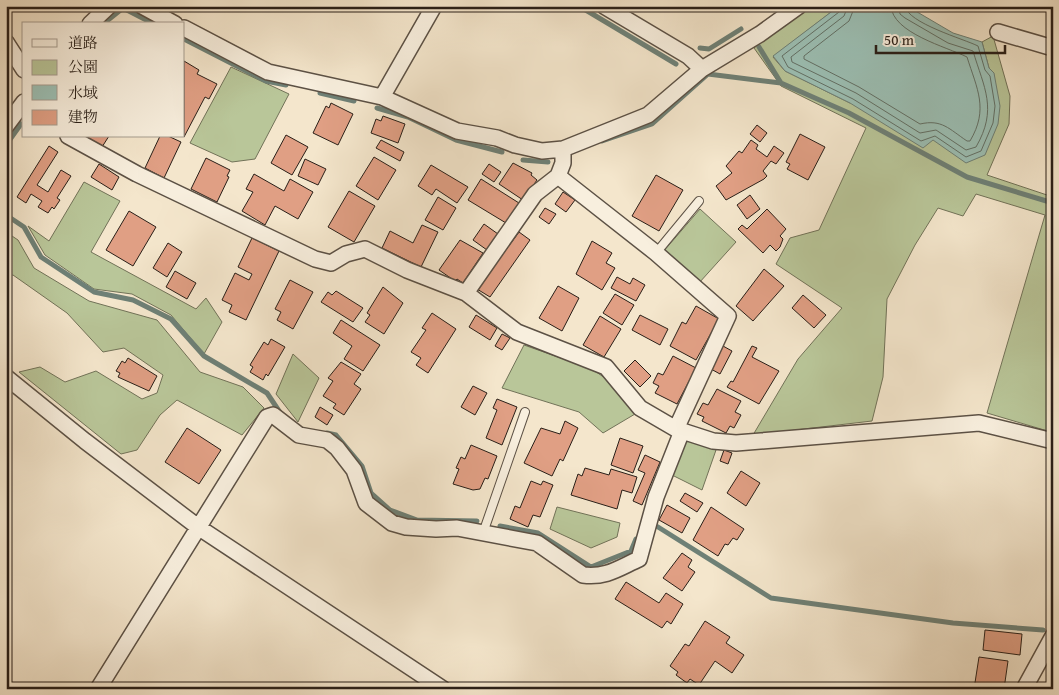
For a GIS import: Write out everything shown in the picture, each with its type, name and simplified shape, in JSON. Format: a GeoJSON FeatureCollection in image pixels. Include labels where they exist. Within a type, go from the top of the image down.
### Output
{"type":"FeatureCollection","features":[{"type":"Feature","properties":{"kind":"street"},"geometry":{"type":"LineString","coordinates":[[92,22],[108,6]]}},
{"type":"Feature","properties":{"kind":"street"},"geometry":{"type":"LineString","coordinates":[[142,6],[171,22]]}},
{"type":"Feature","properties":{"kind":"street"},"geometry":{"type":"LineString","coordinates":[[382,97],[434,6]]}},
{"type":"Feature","properties":{"kind":"street"},"geometry":{"type":"LineString","coordinates":[[604,6],[688,56],[702,69]]}},
{"type":"Feature","properties":{"kind":"street"},"geometry":{"type":"LineString","coordinates":[[185,29],[268,72],[382,97],[456,132],[497,138],[515,145],[542,151],[563,149],[648,116],[702,69],[760,34],[799,6]]}},
{"type":"Feature","properties":{"kind":"street"},"geometry":{"type":"LineString","coordinates":[[998,32],[1053,48]]}},
{"type":"Feature","properties":{"kind":"street"},"geometry":{"type":"LineString","coordinates":[[6,42],[22,67]]}},
{"type":"Feature","properties":{"kind":"street"},"geometry":{"type":"LineString","coordinates":[[6,126],[22,106]]}},
{"type":"Feature","properties":{"kind":"street"},"geometry":{"type":"LineString","coordinates":[[72,138],[137,174],[314,259],[331,263],[346,254],[365,249],[407,270],[466,293],[517,332],[606,367],[640,408],[679,430],[714,441],[736,442],[979,423],[1053,441]]}},
{"type":"Feature","properties":{"kind":"street"},"geometry":{"type":"LineString","coordinates":[[466,293],[535,194],[558,176],[563,164],[563,149]]}},
{"type":"Feature","properties":{"kind":"street"},"geometry":{"type":"LineString","coordinates":[[98,689],[267,417],[273,415],[299,435],[327,440],[337,448],[354,470],[366,503],[392,522],[406,527],[436,530],[457,528],[537,543],[583,575],[602,576],[639,559],[656,497],[679,430],[728,316],[656,253],[558,176]]}},
{"type":"Feature","properties":{"kind":"street"},"geometry":{"type":"LineString","coordinates":[[6,377],[85,441],[198,527],[443,689]]}},
{"type":"Feature","properties":{"kind":"street"},"geometry":{"type":"LineString","coordinates":[[1024,689],[1053,636]]}},
{"type":"Feature","properties":{"kind":"lane"},"geometry":{"type":"LineString","coordinates":[[656,253],[699,202]]}},
{"type":"Feature","properties":{"kind":"lane"},"geometry":{"type":"LineString","coordinates":[[483,533],[525,412]]}},
{"type":"Feature","properties":{"kind":"green space"},"geometry":{"type":"Polygon","coordinates":[[[807,6],[839,6],[773,57],[785,71],[850,103],[989,68],[982,42],[993,36],[1010,96],[1009,124],[987,175],[1053,197],[1051,432],[987,413],[1045,215],[976,194],[963,216],[938,208],[915,245],[887,299],[883,377],[872,421],[753,435],[798,359],[842,308],[776,264],[790,238],[819,230],[866,128],[781,86],[754,48],[807,6]]]}},
{"type":"Feature","properties":{"kind":"green space"},"geometry":{"type":"Polygon","coordinates":[[[231,67],[289,94],[255,159],[232,162],[190,143],[231,67]]]}},
{"type":"Feature","properties":{"kind":"green space"},"geometry":{"type":"Polygon","coordinates":[[[84,182],[120,201],[91,252],[196,309],[206,298],[222,322],[204,354],[171,315],[132,294],[94,289],[45,255],[28,226],[49,241],[84,182]]]}},
{"type":"Feature","properties":{"kind":"green space"},"geometry":{"type":"Polygon","coordinates":[[[700,209],[736,242],[699,283],[663,252],[700,209]]]}},
{"type":"Feature","properties":{"kind":"green space"},"geometry":{"type":"Polygon","coordinates":[[[6,232],[18,240],[34,268],[89,301],[157,320],[200,372],[243,387],[264,408],[242,435],[177,400],[160,415],[137,450],[121,454],[19,372],[40,367],[65,382],[96,371],[142,399],[157,393],[163,375],[124,348],[103,352],[67,313],[13,275],[6,276],[6,232]]]}},
{"type":"Feature","properties":{"kind":"green space"},"geometry":{"type":"Polygon","coordinates":[[[524,345],[592,369],[615,385],[635,414],[603,433],[579,412],[502,388],[524,345]]]}},
{"type":"Feature","properties":{"kind":"green space"},"geometry":{"type":"Polygon","coordinates":[[[293,354],[319,378],[298,422],[276,394],[293,354]]]}},
{"type":"Feature","properties":{"kind":"green space"},"geometry":{"type":"Polygon","coordinates":[[[684,438],[716,450],[702,490],[672,475],[684,438]]]}},
{"type":"Feature","properties":{"kind":"green space"},"geometry":{"type":"Polygon","coordinates":[[[557,507],[620,523],[617,537],[591,548],[550,529],[557,507]]]}},
{"type":"Feature","properties":{"kind":"water"},"geometry":{"type":"Polygon","coordinates":[[[839,6],[907,6],[953,33],[982,42],[989,68],[994,73],[1000,106],[998,124],[985,155],[966,163],[933,140],[923,148],[850,103],[785,71],[773,56],[839,6]]]}},
{"type":"Feature","properties":{"kind":"building"},"geometry":{"type":"Polygon","coordinates":[[[185,62],[199,70],[197,74],[217,84],[209,99],[205,97],[185,135],[185,62]]]}},
{"type":"Feature","properties":{"kind":"building"},"geometry":{"type":"Polygon","coordinates":[[[331,103],[353,114],[338,145],[313,133],[326,106],[329,108],[331,103]]]}},
{"type":"Feature","properties":{"kind":"building"},"geometry":{"type":"Polygon","coordinates":[[[383,116],[405,124],[398,143],[371,133],[376,119],[381,121],[383,116]]]}},
{"type":"Feature","properties":{"kind":"building"},"geometry":{"type":"Polygon","coordinates":[[[757,125],[767,133],[760,142],[750,134],[757,125]]]}},
{"type":"Feature","properties":{"kind":"building"},"geometry":{"type":"Polygon","coordinates":[[[800,134],[825,147],[808,180],[787,169],[790,164],[786,162],[800,134]]]}},
{"type":"Feature","properties":{"kind":"building"},"geometry":{"type":"Polygon","coordinates":[[[286,135],[308,147],[292,175],[271,163],[286,135]]]}},
{"type":"Feature","properties":{"kind":"building"},"geometry":{"type":"Polygon","coordinates":[[[88,138],[108,138],[102,147],[88,138]]]}},
{"type":"Feature","properties":{"kind":"building"},"geometry":{"type":"Polygon","coordinates":[[[159,138],[172,138],[181,142],[164,178],[145,168],[159,138]]]}},
{"type":"Feature","properties":{"kind":"building"},"geometry":{"type":"Polygon","coordinates":[[[381,140],[404,152],[400,161],[376,148],[381,140]]]}},
{"type":"Feature","properties":{"kind":"building"},"geometry":{"type":"Polygon","coordinates":[[[751,140],[758,145],[756,149],[767,157],[774,146],[784,153],[776,164],[771,161],[763,171],[767,176],[764,179],[726,200],[716,186],[732,173],[726,166],[739,151],[742,153],[751,140]]]}},
{"type":"Feature","properties":{"kind":"building"},"geometry":{"type":"Polygon","coordinates":[[[49,146],[58,152],[37,185],[48,192],[61,170],[71,176],[57,198],[60,200],[54,209],[52,207],[48,213],[38,207],[42,201],[31,194],[26,203],[17,197],[49,146]]]}},
{"type":"Feature","properties":{"kind":"building"},"geometry":{"type":"Polygon","coordinates":[[[374,157],[396,170],[378,200],[356,186],[374,157]]]}},
{"type":"Feature","properties":{"kind":"building"},"geometry":{"type":"Polygon","coordinates":[[[206,158],[230,170],[227,176],[229,177],[217,202],[191,189],[206,158]]]}},
{"type":"Feature","properties":{"kind":"building"},"geometry":{"type":"Polygon","coordinates":[[[305,159],[326,169],[318,185],[298,176],[305,159]]]}},
{"type":"Feature","properties":{"kind":"building"},"geometry":{"type":"Polygon","coordinates":[[[513,163],[532,173],[531,175],[537,180],[523,200],[499,184],[513,163]]]}},
{"type":"Feature","properties":{"kind":"building"},"geometry":{"type":"Polygon","coordinates":[[[99,164],[119,177],[112,190],[91,177],[99,164]]]}},
{"type":"Feature","properties":{"kind":"building"},"geometry":{"type":"Polygon","coordinates":[[[489,164],[501,172],[494,182],[482,174],[489,164]]]}},
{"type":"Feature","properties":{"kind":"building"},"geometry":{"type":"Polygon","coordinates":[[[431,165],[468,187],[457,203],[436,189],[432,195],[418,186],[431,165]]]}},
{"type":"Feature","properties":{"kind":"building"},"geometry":{"type":"Polygon","coordinates":[[[254,174],[284,191],[290,179],[313,192],[298,219],[275,206],[265,225],[242,211],[253,192],[246,189],[254,174]]]}},
{"type":"Feature","properties":{"kind":"building"},"geometry":{"type":"Polygon","coordinates":[[[656,175],[683,190],[659,231],[632,216],[656,175]]]}},
{"type":"Feature","properties":{"kind":"building"},"geometry":{"type":"Polygon","coordinates":[[[481,179],[519,203],[506,223],[468,200],[481,179]]]}},
{"type":"Feature","properties":{"kind":"building"},"geometry":{"type":"Polygon","coordinates":[[[349,191],[375,206],[354,242],[328,227],[349,191]]]}},
{"type":"Feature","properties":{"kind":"building"},"geometry":{"type":"Polygon","coordinates":[[[563,192],[575,200],[566,212],[555,204],[563,192]]]}},
{"type":"Feature","properties":{"kind":"building"},"geometry":{"type":"Polygon","coordinates":[[[750,195],[760,209],[747,219],[737,205],[750,195]]]}},
{"type":"Feature","properties":{"kind":"building"},"geometry":{"type":"Polygon","coordinates":[[[438,197],[456,208],[443,230],[425,220],[438,197]]]}},
{"type":"Feature","properties":{"kind":"building"},"geometry":{"type":"Polygon","coordinates":[[[545,208],[556,214],[549,224],[539,217],[545,208]]]}},
{"type":"Feature","properties":{"kind":"building"},"geometry":{"type":"Polygon","coordinates":[[[767,209],[786,229],[780,236],[783,239],[780,247],[776,251],[770,245],[763,253],[738,229],[742,225],[747,229],[767,209]]]}},
{"type":"Feature","properties":{"kind":"building"},"geometry":{"type":"Polygon","coordinates":[[[129,211],[156,227],[133,266],[106,250],[129,211]]]}},
{"type":"Feature","properties":{"kind":"building"},"geometry":{"type":"Polygon","coordinates":[[[484,224],[498,234],[487,250],[473,240],[484,224]]]}},
{"type":"Feature","properties":{"kind":"building"},"geometry":{"type":"Polygon","coordinates":[[[422,225],[438,232],[421,267],[382,248],[390,231],[413,243],[422,225]]]}},
{"type":"Feature","properties":{"kind":"building"},"geometry":{"type":"Polygon","coordinates":[[[519,232],[530,240],[490,297],[477,289],[519,232]]]}},
{"type":"Feature","properties":{"kind":"building"},"geometry":{"type":"Polygon","coordinates":[[[252,238],[279,251],[246,320],[229,312],[232,305],[222,300],[235,273],[249,280],[252,274],[238,267],[252,238]]]}},
{"type":"Feature","properties":{"kind":"building"},"geometry":{"type":"Polygon","coordinates":[[[460,240],[483,253],[463,283],[457,279],[455,281],[439,270],[460,240]]]}},
{"type":"Feature","properties":{"kind":"building"},"geometry":{"type":"Polygon","coordinates":[[[592,241],[612,253],[606,263],[615,268],[602,290],[576,274],[592,241]]]}},
{"type":"Feature","properties":{"kind":"building"},"geometry":{"type":"Polygon","coordinates":[[[168,243],[182,252],[167,277],[153,268],[168,243]]]}},
{"type":"Feature","properties":{"kind":"building"},"geometry":{"type":"Polygon","coordinates":[[[764,269],[784,286],[753,321],[736,306],[764,269]]]}},
{"type":"Feature","properties":{"kind":"building"},"geometry":{"type":"Polygon","coordinates":[[[175,271],[196,283],[187,299],[166,287],[175,271]]]}},
{"type":"Feature","properties":{"kind":"building"},"geometry":{"type":"Polygon","coordinates":[[[617,277],[630,284],[633,278],[645,285],[636,301],[611,288],[617,277]]]}},
{"type":"Feature","properties":{"kind":"building"},"geometry":{"type":"Polygon","coordinates":[[[290,280],[313,292],[293,329],[277,320],[281,312],[275,309],[290,280]]]}},
{"type":"Feature","properties":{"kind":"building"},"geometry":{"type":"Polygon","coordinates":[[[558,286],[579,298],[562,331],[539,318],[558,286]]]}},
{"type":"Feature","properties":{"kind":"building"},"geometry":{"type":"Polygon","coordinates":[[[383,287],[403,303],[384,334],[365,322],[370,315],[367,313],[383,287]]]}},
{"type":"Feature","properties":{"kind":"building"},"geometry":{"type":"Polygon","coordinates":[[[336,291],[363,308],[353,322],[321,302],[328,292],[332,295],[336,291]]]}},
{"type":"Feature","properties":{"kind":"building"},"geometry":{"type":"Polygon","coordinates":[[[615,294],[634,305],[622,325],[603,313],[615,294]]]}},
{"type":"Feature","properties":{"kind":"building"},"geometry":{"type":"Polygon","coordinates":[[[803,295],[826,315],[814,328],[792,308],[803,295]]]}},
{"type":"Feature","properties":{"kind":"building"},"geometry":{"type":"Polygon","coordinates":[[[696,306],[719,319],[696,360],[670,346],[682,322],[686,324],[696,306]]]}},
{"type":"Feature","properties":{"kind":"building"},"geometry":{"type":"Polygon","coordinates":[[[432,313],[456,329],[428,373],[416,365],[421,358],[411,352],[426,330],[422,328],[432,313]]]}},
{"type":"Feature","properties":{"kind":"building"},"geometry":{"type":"Polygon","coordinates":[[[476,315],[497,328],[490,340],[469,327],[476,315]]]}},
{"type":"Feature","properties":{"kind":"building"},"geometry":{"type":"Polygon","coordinates":[[[640,315],[668,329],[660,345],[632,330],[640,315]]]}},
{"type":"Feature","properties":{"kind":"building"},"geometry":{"type":"Polygon","coordinates":[[[600,316],[621,329],[604,357],[583,345],[600,316]]]}},
{"type":"Feature","properties":{"kind":"building"},"geometry":{"type":"Polygon","coordinates":[[[341,320],[380,345],[363,371],[344,359],[352,346],[333,333],[341,320]]]}},
{"type":"Feature","properties":{"kind":"building"},"geometry":{"type":"Polygon","coordinates":[[[502,334],[510,338],[502,350],[495,346],[502,334]]]}},
{"type":"Feature","properties":{"kind":"building"},"geometry":{"type":"Polygon","coordinates":[[[271,339],[285,347],[268,376],[266,374],[263,380],[250,372],[253,367],[250,365],[264,342],[268,345],[271,339]]]}},
{"type":"Feature","properties":{"kind":"building"},"geometry":{"type":"Polygon","coordinates":[[[723,346],[732,351],[720,374],[711,369],[723,346]]]}},
{"type":"Feature","properties":{"kind":"building"},"geometry":{"type":"Polygon","coordinates":[[[752,346],[757,348],[752,357],[779,371],[759,404],[727,387],[731,381],[733,382],[752,346]]]}},
{"type":"Feature","properties":{"kind":"building"},"geometry":{"type":"Polygon","coordinates":[[[673,356],[696,368],[677,404],[655,393],[659,386],[653,383],[658,373],[663,375],[673,356]]]}},
{"type":"Feature","properties":{"kind":"building"},"geometry":{"type":"Polygon","coordinates":[[[128,358],[157,376],[149,391],[118,377],[120,373],[116,371],[122,361],[125,363],[128,358]]]}},
{"type":"Feature","properties":{"kind":"building"},"geometry":{"type":"Polygon","coordinates":[[[635,360],[651,376],[640,387],[624,371],[635,360]]]}},
{"type":"Feature","properties":{"kind":"building"},"geometry":{"type":"Polygon","coordinates":[[[341,362],[361,374],[354,384],[361,389],[344,415],[333,408],[336,404],[323,396],[333,381],[328,378],[341,362]]]}},
{"type":"Feature","properties":{"kind":"building"},"geometry":{"type":"Polygon","coordinates":[[[473,386],[487,393],[475,415],[461,407],[473,386]]]}},
{"type":"Feature","properties":{"kind":"building"},"geometry":{"type":"Polygon","coordinates":[[[717,389],[741,401],[735,412],[741,415],[734,428],[730,426],[726,433],[702,421],[704,417],[697,414],[703,403],[708,405],[717,389]]]}},
{"type":"Feature","properties":{"kind":"building"},"geometry":{"type":"Polygon","coordinates":[[[497,399],[517,407],[502,445],[486,438],[497,410],[493,408],[497,399]]]}},
{"type":"Feature","properties":{"kind":"building"},"geometry":{"type":"Polygon","coordinates":[[[320,407],[333,415],[327,425],[315,417],[320,407]]]}},
{"type":"Feature","properties":{"kind":"building"},"geometry":{"type":"Polygon","coordinates":[[[565,421],[578,428],[563,461],[560,459],[552,476],[524,463],[541,428],[560,434],[565,421]]]}},
{"type":"Feature","properties":{"kind":"building"},"geometry":{"type":"Polygon","coordinates":[[[187,428],[221,450],[199,484],[165,462],[187,428]]]}},
{"type":"Feature","properties":{"kind":"building"},"geometry":{"type":"Polygon","coordinates":[[[620,438],[643,446],[633,473],[611,465],[620,438]]]}},
{"type":"Feature","properties":{"kind":"building"},"geometry":{"type":"Polygon","coordinates":[[[471,445],[497,456],[488,479],[485,478],[480,489],[473,490],[453,484],[459,469],[456,468],[461,457],[465,459],[471,445]]]}},
{"type":"Feature","properties":{"kind":"building"},"geometry":{"type":"Polygon","coordinates":[[[724,450],[732,453],[728,464],[720,461],[724,450]]]}},
{"type":"Feature","properties":{"kind":"building"},"geometry":{"type":"Polygon","coordinates":[[[645,455],[660,462],[642,505],[633,501],[645,473],[638,470],[645,455]]]}},
{"type":"Feature","properties":{"kind":"building"},"geometry":{"type":"Polygon","coordinates":[[[585,468],[609,475],[611,469],[637,477],[632,493],[622,490],[617,509],[571,495],[578,474],[582,476],[585,468]]]}},
{"type":"Feature","properties":{"kind":"building"},"geometry":{"type":"Polygon","coordinates":[[[741,471],[760,483],[746,506],[727,493],[741,471]]]}},
{"type":"Feature","properties":{"kind":"building"},"geometry":{"type":"Polygon","coordinates":[[[531,481],[541,485],[543,481],[553,485],[540,517],[533,515],[528,527],[510,519],[515,506],[520,508],[531,481]]]}},
{"type":"Feature","properties":{"kind":"building"},"geometry":{"type":"Polygon","coordinates":[[[685,493],[703,503],[697,512],[680,501],[685,493]]]}},
{"type":"Feature","properties":{"kind":"building"},"geometry":{"type":"Polygon","coordinates":[[[667,505],[690,518],[682,533],[659,520],[667,505]]]}},
{"type":"Feature","properties":{"kind":"building"},"geometry":{"type":"Polygon","coordinates":[[[711,507],[744,529],[737,540],[733,538],[728,545],[725,544],[718,556],[693,540],[711,507]]]}},
{"type":"Feature","properties":{"kind":"building"},"geometry":{"type":"Polygon","coordinates":[[[682,553],[692,560],[688,567],[695,572],[682,591],[663,578],[682,553]]]}},
{"type":"Feature","properties":{"kind":"building"},"geometry":{"type":"Polygon","coordinates":[[[626,582],[659,603],[666,593],[683,604],[671,624],[667,621],[662,628],[615,599],[626,582]]]}},
{"type":"Feature","properties":{"kind":"building"},"geometry":{"type":"Polygon","coordinates":[[[705,621],[730,637],[726,643],[744,655],[732,673],[715,661],[699,685],[690,679],[687,683],[676,675],[678,672],[670,666],[685,644],[689,646],[705,621]]]}},
{"type":"Feature","properties":{"kind":"building"},"geometry":{"type":"Polygon","coordinates":[[[985,630],[1022,634],[1020,655],[983,650],[985,630]]]}},
{"type":"Feature","properties":{"kind":"building"},"geometry":{"type":"Polygon","coordinates":[[[979,657],[1008,661],[1004,689],[974,689],[979,657]]]}},
{"type":"Feature","properties":{"kind":"waterway"},"geometry":{"type":"LineString","coordinates":[[579,6],[676,64]]}},
{"type":"Feature","properties":{"kind":"waterway"},"geometry":{"type":"LineString","coordinates":[[106,22],[123,8],[150,22]]}},
{"type":"Feature","properties":{"kind":"waterway"},"geometry":{"type":"LineString","coordinates":[[700,48],[709,49],[741,29]]}},
{"type":"Feature","properties":{"kind":"waterway"},"geometry":{"type":"LineString","coordinates":[[185,40],[266,81],[286,85]]}},
{"type":"Feature","properties":{"kind":"waterway"},"geometry":{"type":"LineString","coordinates":[[759,47],[781,83],[849,113],[967,177],[1053,203]]}},
{"type":"Feature","properties":{"kind":"waterway"},"geometry":{"type":"LineString","coordinates":[[602,141],[652,124],[708,74],[781,83]]}},
{"type":"Feature","properties":{"kind":"waterway"},"geometry":{"type":"LineString","coordinates":[[320,93],[354,101]]}},
{"type":"Feature","properties":{"kind":"waterway"},"geometry":{"type":"LineString","coordinates":[[377,108],[408,117],[456,140],[502,152]]}},
{"type":"Feature","properties":{"kind":"waterway"},"geometry":{"type":"LineString","coordinates":[[6,145],[21,124]]}},
{"type":"Feature","properties":{"kind":"waterway"},"geometry":{"type":"LineString","coordinates":[[523,160],[548,162]]}},
{"type":"Feature","properties":{"kind":"waterway"},"geometry":{"type":"LineString","coordinates":[[6,215],[24,227],[41,257],[94,292],[133,300],[171,319],[204,356],[267,393],[281,414]]}},
{"type":"Feature","properties":{"kind":"waterway"},"geometry":{"type":"LineString","coordinates":[[327,433],[336,435],[362,466],[371,493],[390,510],[417,520],[477,521]]}},
{"type":"Feature","properties":{"kind":"waterway"},"geometry":{"type":"LineString","coordinates":[[500,526],[538,533],[591,567],[631,551],[636,539]]}},
{"type":"Feature","properties":{"kind":"waterway"},"geometry":{"type":"LineString","coordinates":[[658,527],[771,598],[953,623],[1043,630]]}}]}
